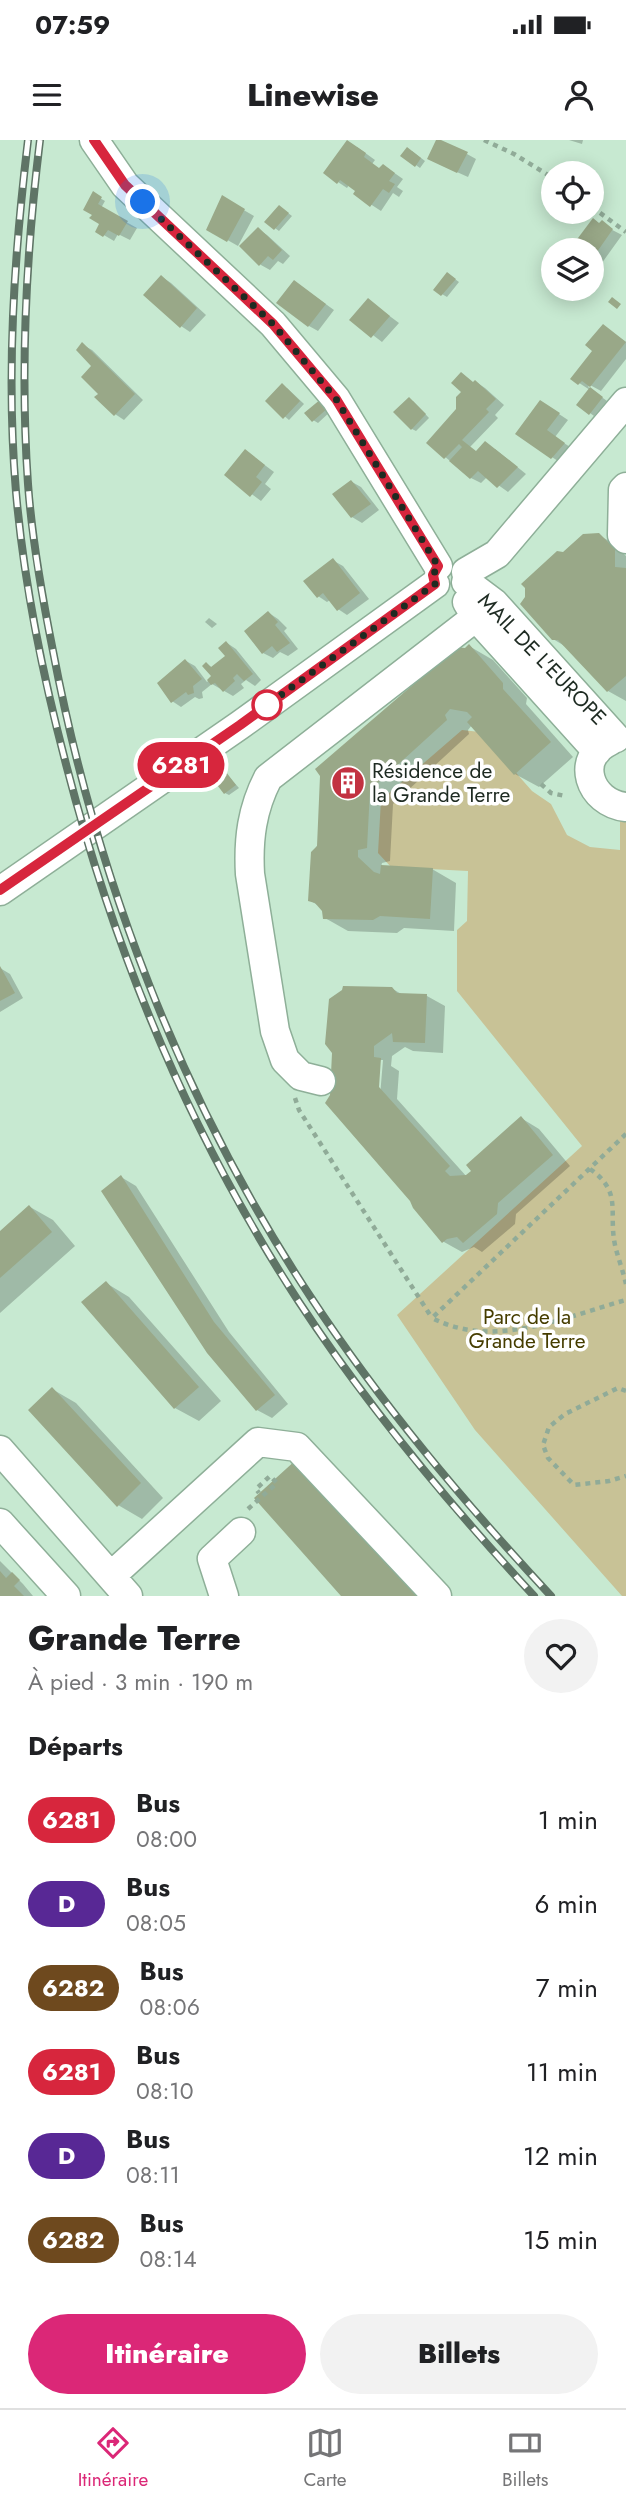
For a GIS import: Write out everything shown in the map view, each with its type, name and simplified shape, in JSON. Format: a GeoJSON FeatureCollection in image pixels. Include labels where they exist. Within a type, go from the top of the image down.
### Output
{"type":"FeatureCollection","features":[{"type":"Feature","properties":{"kind":"street"},"geometry":{"type":"LineString","coordinates":[[94,140],[125,185],[273,324],[336,399],[453,579]]}},
{"type":"Feature","properties":{"kind":"street"},"geometry":{"type":"LineString","coordinates":[[0,891],[453,579],[497,554],[626,402]]}},
{"type":"Feature","properties":{"kind":"street"},"geometry":{"type":"LineString","coordinates":[[626,487],[623,490],[622,535],[626,539]]}},
{"type":"Feature","properties":{"kind":"street","name":"MAIL DE L'EUROPE"},"geometry":{"type":"LineString","coordinates":[[453,579],[476,617],[613,742]]}},
{"type":"Feature","properties":{"kind":"street","name":"MAIL DE L'EUROPE"},"geometry":{"type":"LineString","coordinates":[[453,579],[495,603],[613,742]]}},
{"type":"Feature","properties":{"kind":"street"},"geometry":{"type":"LineString","coordinates":[[321,1081],[302,1076],[285,1060],[275,1031],[250,874],[251,824],[258,798],[268,778],[476,617]]}},
{"type":"Feature","properties":{"kind":"street","name":"MAIL DE L'EUROPE"},"geometry":{"type":"LineString","coordinates":[[613,742],[591,761],[592,784],[605,802],[626,807]]}},
{"type":"Feature","properties":{"kind":"street"},"geometry":{"type":"LineString","coordinates":[[0,1450],[119,1586],[258,1442],[297,1447],[437,1596]]}},
{"type":"Feature","properties":{"kind":"street"},"geometry":{"type":"LineString","coordinates":[[0,1523],[66,1596]]}},
{"type":"Feature","properties":{"kind":"street"},"geometry":{"type":"LineString","coordinates":[[224,1596],[212,1559],[241,1532]]}},
{"type":"Feature","properties":{"kind":"path"},"geometry":{"type":"LineString","coordinates":[[484,140],[541,171]]}},
{"type":"Feature","properties":{"kind":"path"},"geometry":{"type":"LineString","coordinates":[[604,216],[626,232]]}},
{"type":"Feature","properties":{"kind":"path"},"geometry":{"type":"LineString","coordinates":[[541,784],[551,793],[565,796]]}},
{"type":"Feature","properties":{"kind":"path"},"geometry":{"type":"LineString","coordinates":[[285,1060],[299,1110],[432,1318],[450,1327],[476,1332],[503,1332],[626,1300]]}},
{"type":"Feature","properties":{"kind":"path"},"geometry":{"type":"LineString","coordinates":[[432,1318],[626,1134]]}},
{"type":"Feature","properties":{"kind":"path"},"geometry":{"type":"LineString","coordinates":[[590,1169],[604,1179],[611,1193],[615,1243],[626,1284]]}},
{"type":"Feature","properties":{"kind":"path"},"geometry":{"type":"LineString","coordinates":[[626,1391],[618,1388],[565,1414],[549,1427],[543,1445],[548,1458],[574,1485],[609,1482],[626,1476]]}},
{"type":"Feature","properties":{"kind":"path"},"geometry":{"type":"LineString","coordinates":[[241,1532],[248,1509],[277,1483],[270,1476],[256,1489],[259,1493]]}},
{"type":"Feature","properties":{"kind":"green space","name":"Parc de la Grande Terre"},"geometry":{"type":"Polygon","coordinates":[[[462,730],[480,732],[532,791],[551,804],[567,835],[590,847],[620,850],[620,818],[626,818],[626,1596],[622,1596],[475,1430],[397,1315],[582,1146],[457,991],[457,930],[467,921],[468,871],[391,867],[378,853],[381,800],[462,730]]]}},
{"type":"Feature","properties":{"kind":"building"},"geometry":{"type":"Polygon","coordinates":[[[347,140],[366,153],[364,157],[379,168],[383,164],[395,173],[389,181],[395,184],[389,193],[383,189],[370,207],[340,180],[337,184],[323,173],[347,140]]]}},
{"type":"Feature","properties":{"kind":"building"},"geometry":{"type":"Polygon","coordinates":[[[436,140],[468,152],[457,173],[427,159],[436,140]]]}},
{"type":"Feature","properties":{"kind":"building"},"geometry":{"type":"Polygon","coordinates":[[[407,147],[421,158],[415,167],[400,156],[407,147]]]}},
{"type":"Feature","properties":{"kind":"building"},"geometry":{"type":"Polygon","coordinates":[[[93,191],[102,197],[98,204],[128,221],[119,236],[108,230],[103,237],[95,232],[99,224],[89,218],[92,215],[83,210],[93,191]]]}},
{"type":"Feature","properties":{"kind":"building"},"geometry":{"type":"Polygon","coordinates":[[[222,195],[245,209],[227,242],[206,230],[222,195]]]}},
{"type":"Feature","properties":{"kind":"building"},"geometry":{"type":"Polygon","coordinates":[[[279,205],[289,213],[274,230],[264,222],[279,205]]]}},
{"type":"Feature","properties":{"kind":"building"},"geometry":{"type":"Polygon","coordinates":[[[604,222],[613,229],[604,242],[604,238],[578,238],[588,224],[604,224],[604,222]]]}},
{"type":"Feature","properties":{"kind":"building"},"geometry":{"type":"Polygon","coordinates":[[[258,227],[282,250],[273,260],[268,256],[259,266],[239,246],[258,227]]]}},
{"type":"Feature","properties":{"kind":"building"},"geometry":{"type":"Polygon","coordinates":[[[447,272],[456,279],[441,296],[433,290],[447,272]]]}},
{"type":"Feature","properties":{"kind":"building"},"geometry":{"type":"Polygon","coordinates":[[[161,275],[197,308],[180,328],[143,295],[161,275]]]}},
{"type":"Feature","properties":{"kind":"building"},"geometry":{"type":"Polygon","coordinates":[[[294,280],[326,304],[308,327],[276,303],[294,280]]]}},
{"type":"Feature","properties":{"kind":"building"},"geometry":{"type":"Polygon","coordinates":[[[612,297],[621,304],[617,309],[608,302],[612,297]]]}},
{"type":"Feature","properties":{"kind":"building"},"geometry":{"type":"Polygon","coordinates":[[[368,298],[390,316],[371,338],[349,320],[368,298]]]}},
{"type":"Feature","properties":{"kind":"building"},"geometry":{"type":"Polygon","coordinates":[[[603,324],[626,342],[590,387],[582,381],[578,385],[570,379],[592,351],[585,345],[603,324]]]}},
{"type":"Feature","properties":{"kind":"building"},"geometry":{"type":"Polygon","coordinates":[[[82,342],[135,394],[114,416],[94,397],[98,394],[81,377],[91,366],[76,350],[82,342]]]}},
{"type":"Feature","properties":{"kind":"building"},"geometry":{"type":"Polygon","coordinates":[[[461,372],[473,382],[475,380],[496,399],[486,409],[489,412],[462,440],[476,451],[485,441],[518,467],[497,488],[478,471],[470,479],[449,461],[462,447],[459,444],[444,459],[426,443],[456,409],[456,397],[461,392],[451,383],[461,372]]]}},
{"type":"Feature","properties":{"kind":"building"},"geometry":{"type":"Polygon","coordinates":[[[282,383],[300,401],[283,419],[265,401],[282,383]]]}},
{"type":"Feature","properties":{"kind":"building"},"geometry":{"type":"Polygon","coordinates":[[[590,387],[603,397],[589,415],[576,405],[590,387]]]}},
{"type":"Feature","properties":{"kind":"building"},"geometry":{"type":"Polygon","coordinates":[[[409,397],[426,414],[411,430],[393,412],[409,397]]]}},
{"type":"Feature","properties":{"kind":"building"},"geometry":{"type":"Polygon","coordinates":[[[321,399],[328,408],[312,422],[304,413],[321,399]]]}},
{"type":"Feature","properties":{"kind":"building"},"geometry":{"type":"Polygon","coordinates":[[[540,400],[560,413],[547,430],[565,443],[551,459],[515,434],[540,400]]]}},
{"type":"Feature","properties":{"kind":"building"},"geometry":{"type":"Polygon","coordinates":[[[245,449],[265,465],[256,477],[262,482],[250,497],[224,475],[245,449]]]}},
{"type":"Feature","properties":{"kind":"building"},"geometry":{"type":"Polygon","coordinates":[[[351,480],[371,504],[351,518],[332,494],[351,480]]]}},
{"type":"Feature","properties":{"kind":"building"},"geometry":{"type":"Polygon","coordinates":[[[599,533],[615,549],[615,567],[626,568],[626,676],[607,692],[558,640],[552,640],[520,604],[525,597],[525,588],[521,584],[557,551],[563,552],[583,534],[599,533]]]}},
{"type":"Feature","properties":{"kind":"building"},"geometry":{"type":"Polygon","coordinates":[[[333,558],[360,593],[337,611],[323,593],[317,598],[303,581],[333,558]]]}},
{"type":"Feature","properties":{"kind":"building"},"geometry":{"type":"Polygon","coordinates":[[[268,611],[278,622],[275,625],[290,643],[277,652],[272,646],[262,654],[244,631],[268,611]]]}},
{"type":"Feature","properties":{"kind":"building"},"geometry":{"type":"Polygon","coordinates":[[[226,641],[253,674],[244,681],[237,674],[233,678],[235,681],[223,692],[215,683],[211,685],[207,680],[211,676],[202,666],[206,662],[211,667],[225,656],[218,648],[226,641]]]}},
{"type":"Feature","properties":{"kind":"building","name":"Résidence de la Grande Terre"},"geometry":{"type":"Polygon","coordinates":[[[469,644],[503,683],[503,689],[551,742],[514,775],[467,722],[472,717],[467,712],[450,709],[445,715],[447,720],[370,790],[367,848],[358,850],[358,857],[380,874],[381,865],[433,868],[430,919],[380,916],[373,920],[323,919],[322,911],[315,903],[308,901],[311,852],[317,846],[320,776],[315,769],[415,683],[416,673],[455,647],[465,648],[469,644]]]}},
{"type":"Feature","properties":{"kind":"building"},"geometry":{"type":"Polygon","coordinates":[[[185,659],[202,679],[193,686],[194,693],[188,695],[186,692],[171,703],[157,683],[185,659]]]}},
{"type":"Feature","properties":{"kind":"building"},"geometry":{"type":"Polygon","coordinates":[[[223,768],[236,785],[224,794],[211,777],[223,768]]]}},
{"type":"Feature","properties":{"kind":"building"},"geometry":{"type":"Polygon","coordinates":[[[0,966],[15,993],[0,1001],[0,966]]]}},
{"type":"Feature","properties":{"kind":"building"},"geometry":{"type":"Polygon","coordinates":[[[343,986],[392,987],[397,993],[427,994],[425,1043],[393,1042],[392,1033],[374,1046],[374,1057],[381,1058],[379,1087],[450,1166],[445,1171],[450,1176],[466,1175],[471,1171],[466,1165],[521,1116],[553,1155],[498,1203],[497,1214],[463,1243],[457,1237],[442,1243],[410,1201],[325,1103],[330,1095],[332,1053],[325,1044],[329,999],[342,990],[343,986]]]}},
{"type":"Feature","properties":{"kind":"building"},"geometry":{"type":"Polygon","coordinates":[[[121,1175],[214,1322],[275,1395],[256,1411],[207,1353],[101,1191],[121,1175]]]}},
{"type":"Feature","properties":{"kind":"building"},"geometry":{"type":"Polygon","coordinates":[[[29,1205],[52,1232],[0,1278],[0,1231],[29,1205]]]}},
{"type":"Feature","properties":{"kind":"building"},"geometry":{"type":"Polygon","coordinates":[[[106,1281],[199,1387],[174,1409],[81,1302],[106,1281]]]}},
{"type":"Feature","properties":{"kind":"building"},"geometry":{"type":"Polygon","coordinates":[[[52,1387],[141,1483],[117,1507],[28,1410],[52,1387]]]}},
{"type":"Feature","properties":{"kind":"building"},"geometry":{"type":"Polygon","coordinates":[[[297,1459],[420,1596],[341,1596],[254,1498],[297,1459]]]}},
{"type":"Feature","properties":{"kind":"building"},"geometry":{"type":"Polygon","coordinates":[[[0,1571],[6,1578],[12,1572],[20,1580],[14,1586],[24,1596],[0,1596],[0,1571]]]}},
{"type":"Feature","properties":{"kind":"railway"},"geometry":{"type":"LineString","coordinates":[[28,140],[13,316],[12,404],[16,492],[29,596],[50,700],[67,768],[109,908],[161,1044],[191,1111],[260,1240],[325,1341],[381,1417],[440,1490],[534,1596]]}},
{"type":"Feature","properties":{"kind":"railway"},"geometry":{"type":"LineString","coordinates":[[40,140],[26,312],[25,398],[30,505],[45,610],[71,736],[119,904],[184,1067],[222,1145],[264,1222],[310,1296],[365,1375],[424,1451],[551,1596]]}},
{"type":"Feature","properties":{"kind":"bus line","name":"6281"},"geometry":{"type":"LineString","coordinates":[[0,890],[240,725],[435,584],[433,575],[438,566],[336,399],[273,324],[125,185],[94,140]]}},
{"type":"Feature","properties":{"kind":"place","name":"Résidence de la Grande Terre"},"geometry":{"type":"Point","coordinates":[348,783]}},
{"type":"Feature","properties":{"kind":"route"},"geometry":{"type":"LineString","coordinates":[[143,202],[273,324],[336,399],[438,566],[433,575],[435,584],[267,705]]}}]}
